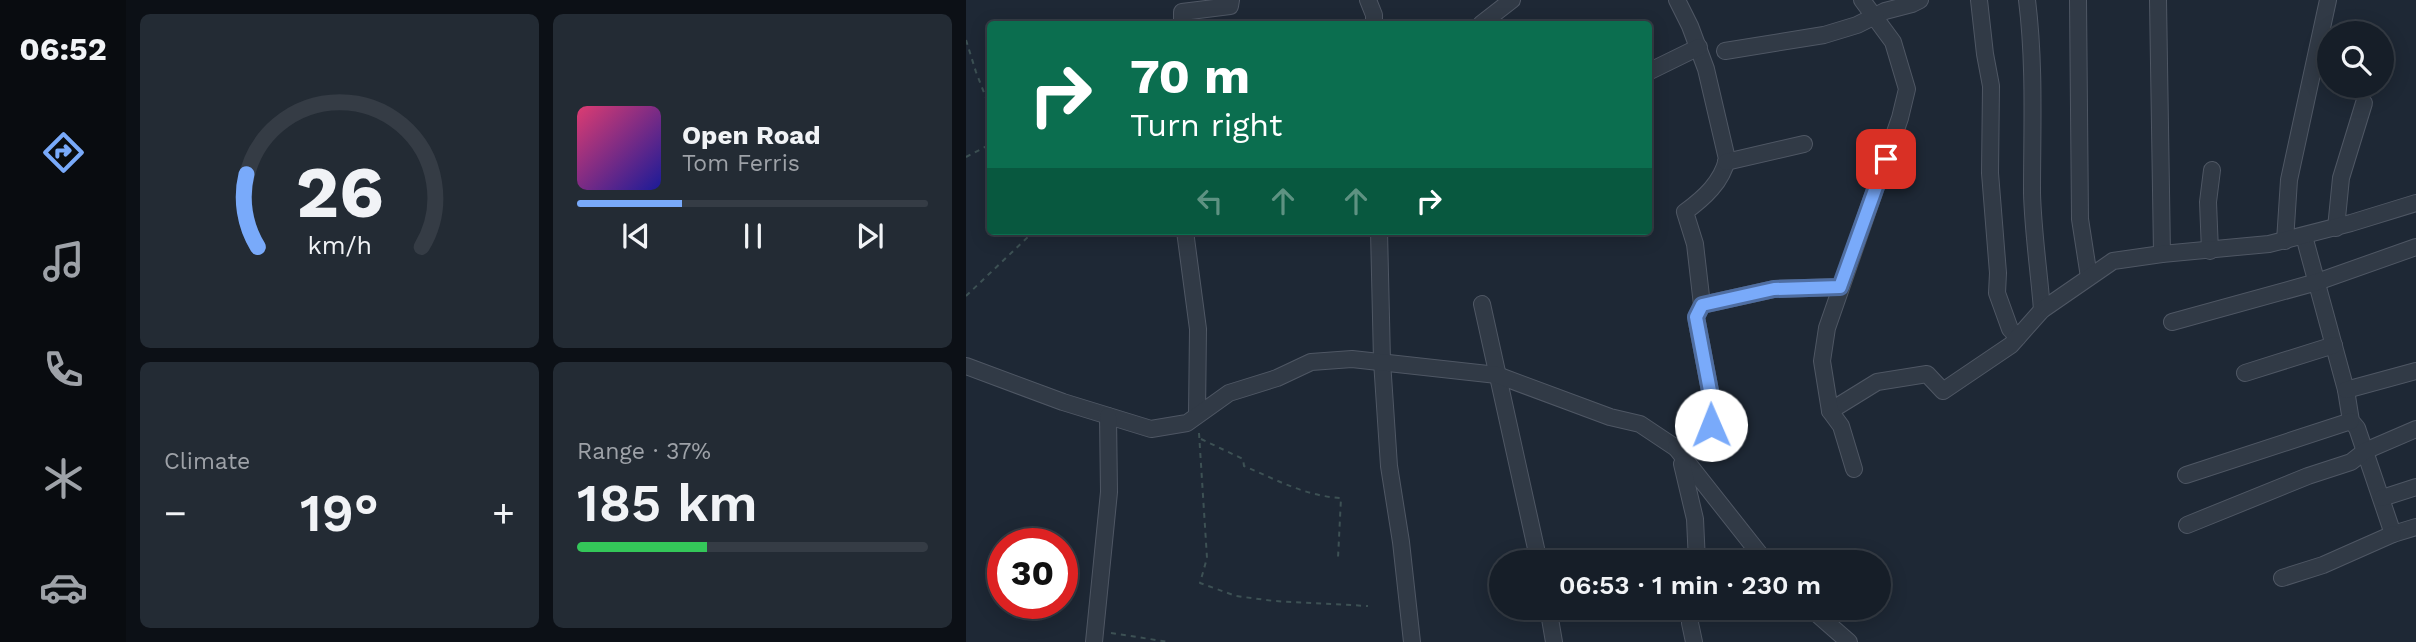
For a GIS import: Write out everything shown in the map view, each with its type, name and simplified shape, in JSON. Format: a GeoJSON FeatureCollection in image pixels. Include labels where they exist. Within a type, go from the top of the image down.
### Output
{"type":"FeatureCollection","features":[{"type":"Feature","properties":{"kind":"street"},"geometry":{"type":"LineString","coordinates":[[1182,21],[1182,12],[1193,5],[1230,6],[1231,0]]}},
{"type":"Feature","properties":{"kind":"street"},"geometry":{"type":"LineString","coordinates":[[1368,0],[1374,21]]}},
{"type":"Feature","properties":{"kind":"street"},"geometry":{"type":"LineString","coordinates":[[1485,21],[1512,0]]}},
{"type":"Feature","properties":{"kind":"street"},"geometry":{"type":"LineString","coordinates":[[1676,448],[1706,432],[1714,412],[1696,317],[1702,305],[1695,244],[1685,212],[1707,195],[1724,170],[1726,162],[1706,69],[1677,0]]}},
{"type":"Feature","properties":{"kind":"street"},"geometry":{"type":"LineString","coordinates":[[1854,470],[1841,426],[1830,411],[1822,361],[1827,328],[1900,118],[1907,89],[1893,42],[1862,0]]}},
{"type":"Feature","properties":{"kind":"street"},"geometry":{"type":"LineString","coordinates":[[1725,51],[1824,35],[1920,0]]}},
{"type":"Feature","properties":{"kind":"street"},"geometry":{"type":"LineString","coordinates":[[1979,0],[1985,54],[1992,86],[1990,173],[1998,273],[1997,293],[2010,329],[2018,337]]}},
{"type":"Feature","properties":{"kind":"street"},"geometry":{"type":"LineString","coordinates":[[2027,0],[2034,101],[2032,195],[2042,310]]}},
{"type":"Feature","properties":{"kind":"street"},"geometry":{"type":"LineString","coordinates":[[2078,0],[2080,219],[2089,277]]}},
{"type":"Feature","properties":{"kind":"street"},"geometry":{"type":"LineString","coordinates":[[2158,0],[2162,254]]}},
{"type":"Feature","properties":{"kind":"street"},"geometry":{"type":"LineString","coordinates":[[2285,241],[2290,180],[2328,0]]}},
{"type":"Feature","properties":{"kind":"street"},"geometry":{"type":"LineString","coordinates":[[1652,70],[1699,47]]}},
{"type":"Feature","properties":{"kind":"street"},"geometry":{"type":"LineString","coordinates":[[2336,228],[2341,178],[2364,103]]}},
{"type":"Feature","properties":{"kind":"street"},"geometry":{"type":"LineString","coordinates":[[1726,162],[1804,144]]}},
{"type":"Feature","properties":{"kind":"street"},"geometry":{"type":"LineString","coordinates":[[2210,251],[2208,202],[2212,170]]}},
{"type":"Feature","properties":{"kind":"street"},"geometry":{"type":"LineString","coordinates":[[1830,411],[1877,382],[1927,374],[1943,391],[1989,361],[2018,337],[2042,310],[2113,261],[2285,241],[2416,203]]}},
{"type":"Feature","properties":{"kind":"street"},"geometry":{"type":"LineString","coordinates":[[1186,235],[1198,329],[1197,414]]}},
{"type":"Feature","properties":{"kind":"street"},"geometry":{"type":"LineString","coordinates":[[1379,235],[1382,362],[1389,466],[1412,642]]}},
{"type":"Feature","properties":{"kind":"street"},"geometry":{"type":"LineString","coordinates":[[2304,236],[2347,390],[2351,421],[2357,428],[2393,534]]}},
{"type":"Feature","properties":{"kind":"street"},"geometry":{"type":"LineString","coordinates":[[2172,322],[2317,282],[2416,247]]}},
{"type":"Feature","properties":{"kind":"street"},"geometry":{"type":"LineString","coordinates":[[1702,305],[1774,289],[1840,287]]}},
{"type":"Feature","properties":{"kind":"street"},"geometry":{"type":"LineString","coordinates":[[1482,304],[1536,550]]}},
{"type":"Feature","properties":{"kind":"street"},"geometry":{"type":"LineString","coordinates":[[2245,373],[2333,345]]}},
{"type":"Feature","properties":{"kind":"street"},"geometry":{"type":"LineString","coordinates":[[966,366],[1151,429],[1187,422],[1229,393],[1277,378],[1311,362],[1352,359],[1497,375],[1611,417],[1640,424],[1676,448],[1757,550]]}},
{"type":"Feature","properties":{"kind":"street"},"geometry":{"type":"LineString","coordinates":[[2347,390],[2416,371]]}},
{"type":"Feature","properties":{"kind":"street"},"geometry":{"type":"LineString","coordinates":[[1095,636],[1109,492],[1108,416]]}},
{"type":"Feature","properties":{"kind":"street"},"geometry":{"type":"LineString","coordinates":[[2186,475],[2351,421]]}},
{"type":"Feature","properties":{"kind":"street"},"geometry":{"type":"LineString","coordinates":[[2188,525],[2308,476],[2351,462],[2365,451],[2416,429]]}},
{"type":"Feature","properties":{"kind":"street"},"geometry":{"type":"LineString","coordinates":[[1676,448],[1686,472],[1695,519],[1696,550]]}},
{"type":"Feature","properties":{"kind":"street"},"geometry":{"type":"LineString","coordinates":[[2382,498],[2416,487]]}},
{"type":"Feature","properties":{"kind":"street"},"geometry":{"type":"LineString","coordinates":[[2282,578],[2323,565],[2393,534],[2416,527]]}},
{"type":"Feature","properties":{"kind":"street"},"geometry":{"type":"LineString","coordinates":[[1550,620],[1554,642]]}},
{"type":"Feature","properties":{"kind":"street"},"geometry":{"type":"LineString","coordinates":[[1690,620],[1694,642]]}},
{"type":"Feature","properties":{"kind":"street"},"geometry":{"type":"LineString","coordinates":[[1824,620],[1849,642]]}},
{"type":"Feature","properties":{"kind":"path"},"geometry":{"type":"LineString","coordinates":[[966,40],[987,100]]}},
{"type":"Feature","properties":{"kind":"path"},"geometry":{"type":"LineString","coordinates":[[966,157],[987,147]]}},
{"type":"Feature","properties":{"kind":"path"},"geometry":{"type":"LineString","coordinates":[[966,296],[1029,235]]}},
{"type":"Feature","properties":{"kind":"path"},"geometry":{"type":"LineString","coordinates":[[1197,414],[1207,558],[1200,583],[1236,596],[1274,601],[1368,606]]}},
{"type":"Feature","properties":{"kind":"path"},"geometry":{"type":"LineString","coordinates":[[1200,438],[1243,459],[1244,466],[1286,485],[1318,497],[1341,498],[1338,558]]}},
{"type":"Feature","properties":{"kind":"path"},"geometry":{"type":"LineString","coordinates":[[1095,636],[1169,642]]}},
{"type":"Feature","properties":{"kind":"route"},"geometry":{"type":"LineString","coordinates":[[1711,425],[1714,412],[1696,317],[1698,311],[1702,305],[1774,289],[1840,287],[1886,159]]}}]}
